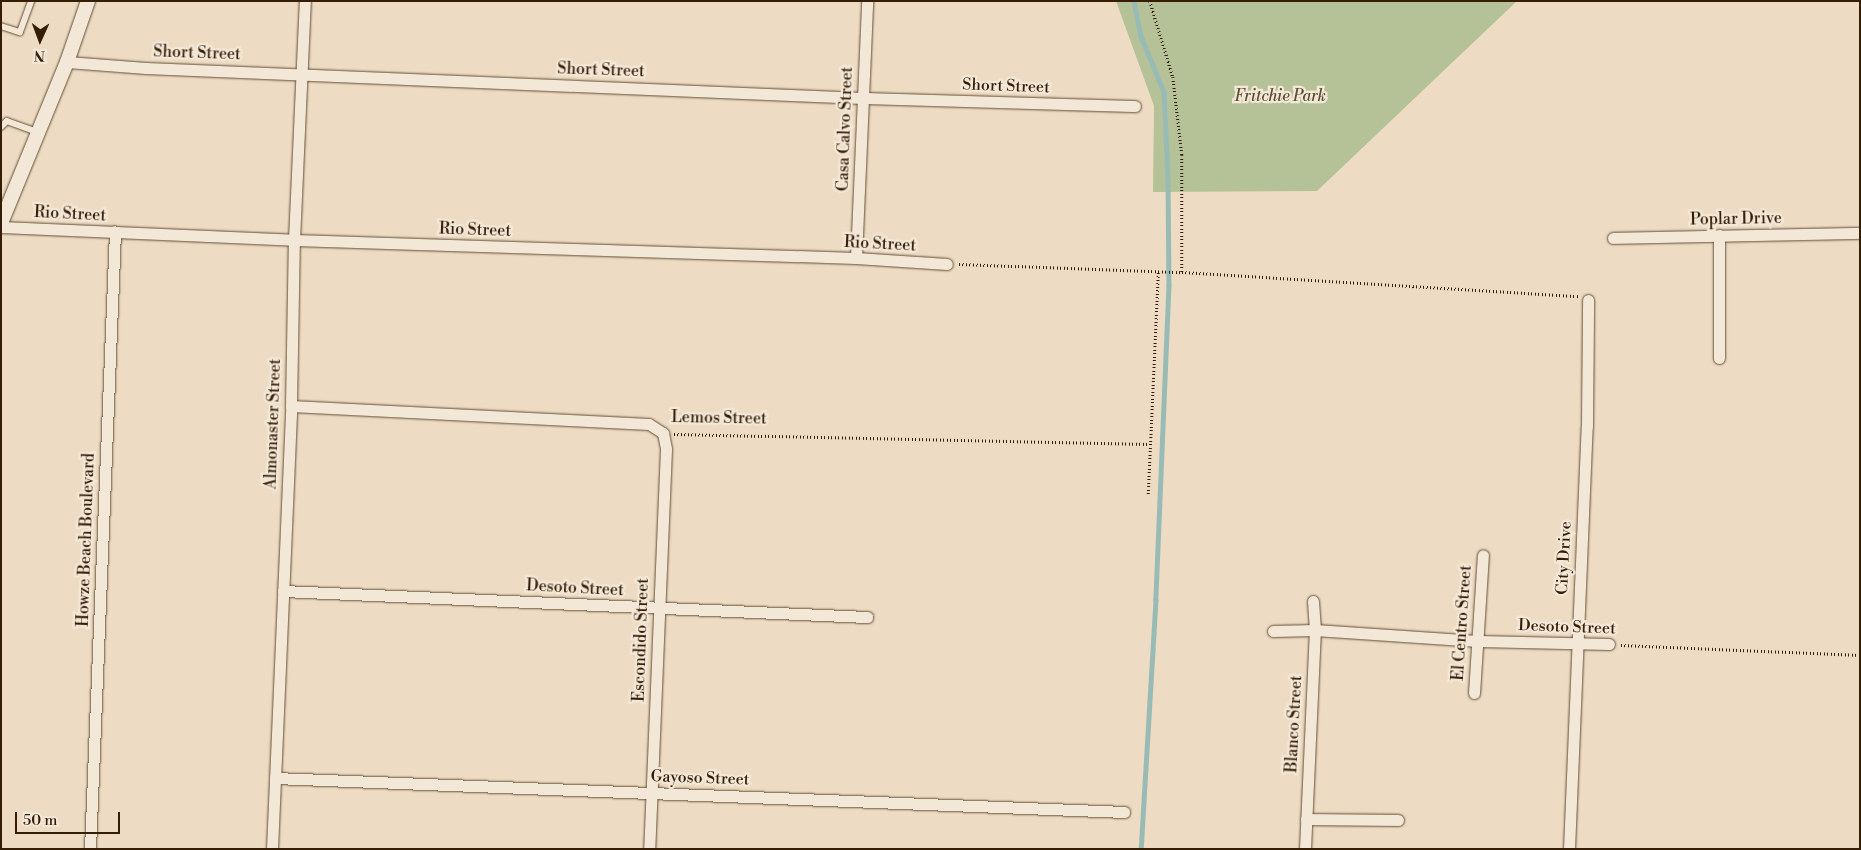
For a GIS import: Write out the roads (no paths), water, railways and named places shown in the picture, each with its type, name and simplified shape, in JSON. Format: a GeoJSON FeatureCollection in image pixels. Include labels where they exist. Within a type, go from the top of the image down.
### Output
{"type":"FeatureCollection","features":[{"type":"Feature","properties":{"kind":"street"},"geometry":{"type":"LineString","coordinates":[[1,225],[67,62],[88,1]]}},
{"type":"Feature","properties":{"kind":"street","name":"Almonaster Street"},"geometry":{"type":"LineString","coordinates":[[272,849],[291,406],[294,240],[305,1]]}},
{"type":"Feature","properties":{"kind":"street","name":"Casa Calvo Street"},"geometry":{"type":"LineString","coordinates":[[856,258],[867,1]]}},
{"type":"Feature","properties":{"kind":"street","name":"Short Street"},"geometry":{"type":"LineString","coordinates":[[67,62],[146,68],[862,98],[1135,106]]}},
{"type":"Feature","properties":{"kind":"street","name":"Rio Street"},"geometry":{"type":"LineString","coordinates":[[1,225],[294,240],[856,258],[947,264]]}},
{"type":"Feature","properties":{"kind":"street","name":"Howze Beach Boulevard"},"geometry":{"type":"LineString","coordinates":[[90,849],[115,232]]}},
{"type":"Feature","properties":{"kind":"street","name":"Poplar Drive"},"geometry":{"type":"LineString","coordinates":[[1613,238],[1860,233]]}},
{"type":"Feature","properties":{"kind":"street"},"geometry":{"type":"LineString","coordinates":[[1719,235],[1719,358]]}},
{"type":"Feature","properties":{"kind":"street","name":"City Drive"},"geometry":{"type":"LineString","coordinates":[[1569,849],[1576,643],[1587,426],[1588,300]]}},
{"type":"Feature","properties":{"kind":"street","name":"Lemos Street"},"geometry":{"type":"LineString","coordinates":[[291,406],[649,424],[663,433]]}},
{"type":"Feature","properties":{"kind":"street","name":"Escondido Street"},"geometry":{"type":"LineString","coordinates":[[649,849],[666,449],[663,433]]}},
{"type":"Feature","properties":{"kind":"street","name":"El Centro Street"},"geometry":{"type":"LineString","coordinates":[[1474,693],[1483,555]]}},
{"type":"Feature","properties":{"kind":"street","name":"Desoto Street"},"geometry":{"type":"LineString","coordinates":[[283,591],[867,617]]}},
{"type":"Feature","properties":{"kind":"street","name":"Blanco Street"},"geometry":{"type":"LineString","coordinates":[[1305,849],[1315,630],[1313,600]]}},
{"type":"Feature","properties":{"kind":"street","name":"Desoto Street"},"geometry":{"type":"LineString","coordinates":[[1273,631],[1315,630],[1478,641],[1610,644]]}},
{"type":"Feature","properties":{"kind":"street","name":"Gayoso Street"},"geometry":{"type":"LineString","coordinates":[[275,778],[1124,812]]}},
{"type":"Feature","properties":{"kind":"street"},"geometry":{"type":"LineString","coordinates":[[1306,819],[1398,820]]}},
{"type":"Feature","properties":{"kind":"lane"},"geometry":{"type":"LineString","coordinates":[[1,26],[20,32],[31,1]]}},
{"type":"Feature","properties":{"kind":"lane"},"geometry":{"type":"LineString","coordinates":[[1,126],[7,121],[38,132]]}},
{"type":"Feature","properties":{"kind":"waterway"},"geometry":{"type":"LineString","coordinates":[[1134,1],[1141,36],[1164,92],[1168,176],[1169,285],[1156,600],[1141,849]]}},
{"type":"Feature","properties":{"kind":"park label","name":"Fritchie Park"},"geometry":{"type":"Point","coordinates":[1280,96]}}]}
